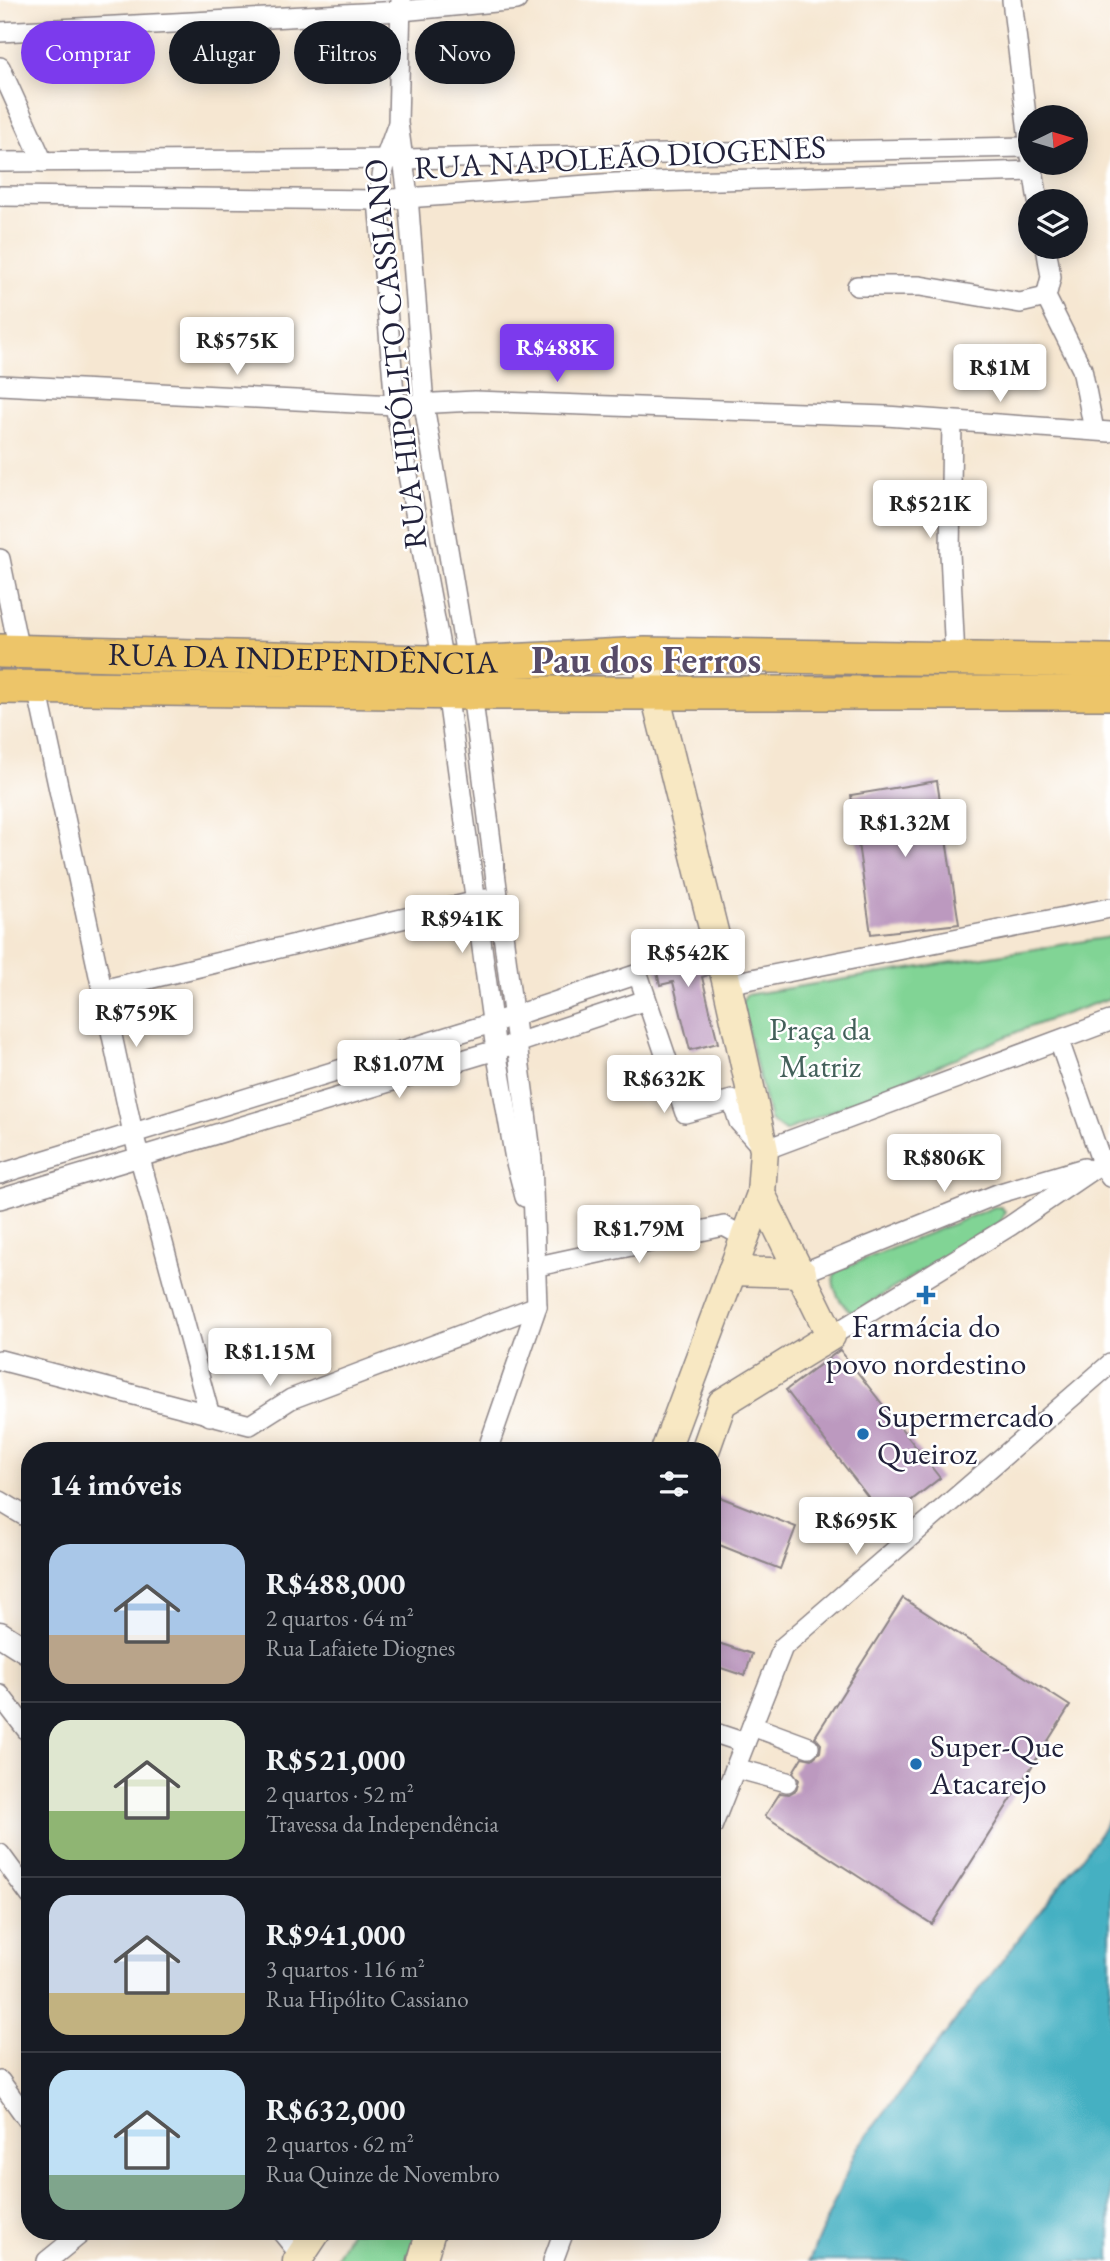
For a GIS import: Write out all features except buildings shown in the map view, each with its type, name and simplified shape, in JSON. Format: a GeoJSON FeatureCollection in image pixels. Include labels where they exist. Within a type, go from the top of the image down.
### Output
{"type":"FeatureCollection","features":[{"type":"Feature","properties":{"kind":"highway","name":"RUA DA INDEPENDÊNCIA"},"geometry":{"type":"LineString","coordinates":[[9,651],[655,691],[1110,694]]}},
{"type":"Feature","properties":{"kind":"highway","name":"RUA DA INDEPENDÊNCIA"},"geometry":{"type":"LineString","coordinates":[[0,687],[457,678],[645,654],[1110,661]]}},
{"type":"Feature","properties":{"kind":"main road"},"geometry":{"type":"LineString","coordinates":[[645,654],[727,984],[764,1150],[761,1194],[668,1442]]}},
{"type":"Feature","properties":{"kind":"main road"},"geometry":{"type":"LineString","coordinates":[[708,1442],[722,1403],[831,1336],[761,1194]]}},
{"type":"Feature","properties":{"kind":"main road"},"geometry":{"type":"LineString","coordinates":[[732,1271],[802,1273]]}},
{"type":"Feature","properties":{"kind":"main road"},"geometry":{"type":"LineString","coordinates":[[302,2260],[312,2240]]}},
{"type":"Feature","properties":{"kind":"main road"},"geometry":{"type":"LineString","coordinates":[[422,2261],[428,2240]]}},
{"type":"Feature","properties":{"kind":"street"},"geometry":{"type":"LineString","coordinates":[[0,32],[516,0]]}},
{"type":"Feature","properties":{"kind":"street"},"geometry":{"type":"LineString","coordinates":[[1012,0],[1024,105]]}},
{"type":"Feature","properties":{"kind":"street","name":"RUA HIPÓLITO CASSIANO"},"geometry":{"type":"LineString","coordinates":[[401,6],[398,123],[394,159],[378,200],[394,405],[457,678],[497,896],[532,1160],[532,1222]]}},
{"type":"Feature","properties":{"kind":"street"},"geometry":{"type":"LineString","coordinates":[[0,67],[43,162]]}},
{"type":"Feature","properties":{"kind":"street"},"geometry":{"type":"LineString","coordinates":[[929,149],[929,174]]}},
{"type":"Feature","properties":{"kind":"street","name":"RUA NAPOLEÃO DIOGENES"},"geometry":{"type":"LineString","coordinates":[[0,162],[394,159],[929,149],[1018,159]]}},
{"type":"Feature","properties":{"kind":"street"},"geometry":{"type":"LineString","coordinates":[[613,155],[616,183]]}},
{"type":"Feature","properties":{"kind":"street","name":"RUA HIPÓLITO CASSIANO"},"geometry":{"type":"LineString","coordinates":[[394,159],[408,196],[424,405],[443,538],[457,678],[474,902],[514,1160],[532,1222]]}},
{"type":"Feature","properties":{"kind":"street","name":"RUA NAPOLEÃO DIOGENES"},"geometry":{"type":"LineString","coordinates":[[0,196],[378,200],[616,183],[929,174],[1018,162]]}},
{"type":"Feature","properties":{"kind":"street"},"geometry":{"type":"LineString","coordinates":[[0,385],[394,405],[475,401],[952,421],[1102,431],[1082,369],[1046,297],[1051,277],[1048,259]]}},
{"type":"Feature","properties":{"kind":"street"},"geometry":{"type":"LineString","coordinates":[[857,286],[920,286],[1020,303],[1046,297]]}},
{"type":"Feature","properties":{"kind":"street"},"geometry":{"type":"LineString","coordinates":[[952,421],[950,553],[956,658]]}},
{"type":"Feature","properties":{"kind":"street"},"geometry":{"type":"LineString","coordinates":[[0,559],[9,651]]}},
{"type":"Feature","properties":{"kind":"street"},"geometry":{"type":"LineString","coordinates":[[37,688],[133,1133],[210,1416]]}},
{"type":"Feature","properties":{"kind":"street"},"geometry":{"type":"LineString","coordinates":[[102,990],[497,896]]}},
{"type":"Feature","properties":{"kind":"street"},"geometry":{"type":"LineString","coordinates":[[727,984],[1110,908]]}},
{"type":"Feature","properties":{"kind":"street"},"geometry":{"type":"LineString","coordinates":[[0,1174],[492,1023],[638,974],[685,1113],[732,1100],[739,1122],[764,1150],[1110,1021]]}},
{"type":"Feature","properties":{"kind":"street"},"geometry":{"type":"LineString","coordinates":[[0,1199],[496,1050],[646,1000]]}},
{"type":"Feature","properties":{"kind":"street"},"geometry":{"type":"LineString","coordinates":[[1059,1041],[1106,1170]]}},
{"type":"Feature","properties":{"kind":"street"},"geometry":{"type":"LineString","coordinates":[[802,1273],[1000,1193],[1106,1170]]}},
{"type":"Feature","properties":{"kind":"street"},"geometry":{"type":"LineString","coordinates":[[831,1336],[1106,1170]]}},
{"type":"Feature","properties":{"kind":"street"},"geometry":{"type":"LineString","coordinates":[[490,1442],[537,1306],[538,1266],[532,1222]]}},
{"type":"Feature","properties":{"kind":"street"},"geometry":{"type":"LineString","coordinates":[[538,1266],[724,1226],[744,1237]]}},
{"type":"Feature","properties":{"kind":"street"},"geometry":{"type":"LineString","coordinates":[[0,1360],[250,1425],[291,1399],[537,1306]]}},
{"type":"Feature","properties":{"kind":"street"},"geometry":{"type":"LineString","coordinates":[[721,1804],[783,1647],[1110,1364]]}},
{"type":"Feature","properties":{"kind":"street"},"geometry":{"type":"LineString","coordinates":[[0,1502],[21,1514]]}},
{"type":"Feature","properties":{"kind":"street"},"geometry":{"type":"LineString","coordinates":[[0,1634],[21,1647]]}},
{"type":"Feature","properties":{"kind":"street"},"geometry":{"type":"LineString","coordinates":[[0,1695],[21,1722]]}},
{"type":"Feature","properties":{"kind":"street"},"geometry":{"type":"LineString","coordinates":[[721,1733],[749,1735],[809,1747]]}},
{"type":"Feature","properties":{"kind":"street"},"geometry":{"type":"LineString","coordinates":[[735,1768],[786,1782]]}},
{"type":"Feature","properties":{"kind":"street"},"geometry":{"type":"LineString","coordinates":[[0,1854],[21,1883]]}},
{"type":"Feature","properties":{"kind":"street"},"geometry":{"type":"LineString","coordinates":[[0,2081],[21,2110]]}},
{"type":"Feature","properties":{"kind":"street"},"geometry":{"type":"LineString","coordinates":[[47,2261],[73,2240]]}},
{"type":"Feature","properties":{"kind":"street"},"geometry":{"type":"LineString","coordinates":[[288,2240],[302,2260]]}},
{"type":"Feature","properties":{"kind":"street"},"geometry":{"type":"LineString","coordinates":[[553,2261],[561,2240]]}},
{"type":"Feature","properties":{"kind":"green space","name":"Praça da Matriz"},"geometry":{"type":"Polygon","coordinates":[[[1110,937],[1110,998],[1024,1029],[785,1131],[770,1120],[741,1004],[746,995],[1110,937]]]}},
{"type":"Feature","properties":{"kind":"green space"},"geometry":{"type":"Polygon","coordinates":[[[994,1207],[1001,1207],[1005,1211],[1001,1222],[853,1313],[836,1293],[834,1280],[838,1270],[994,1207]]]}},
{"type":"Feature","properties":{"kind":"green space"},"geometry":{"type":"Polygon","coordinates":[[[346,2240],[414,2240],[407,2261],[334,2261],[346,2240]]]}},
{"type":"Feature","properties":{"kind":"water"},"geometry":{"type":"Polygon","coordinates":[[[1110,1815],[1110,2261],[809,2261],[857,2148],[1096,1839],[1110,1815]]]}},
{"type":"Feature","properties":{"kind":"place","name":"Farmácia do povo nordestino"},"geometry":{"type":"Point","coordinates":[926,1295]}},
{"type":"Feature","properties":{"kind":"place","name":"Supermercado Queiroz"},"geometry":{"type":"Point","coordinates":[863,1434]}},
{"type":"Feature","properties":{"kind":"place","name":"Super-Que Atacarejo"},"geometry":{"type":"Point","coordinates":[916,1764]}},
{"type":"Feature","properties":{"kind":"district","name":"Pau dos Ferros"},"geometry":{"type":"Point","coordinates":[646,660]}}]}
